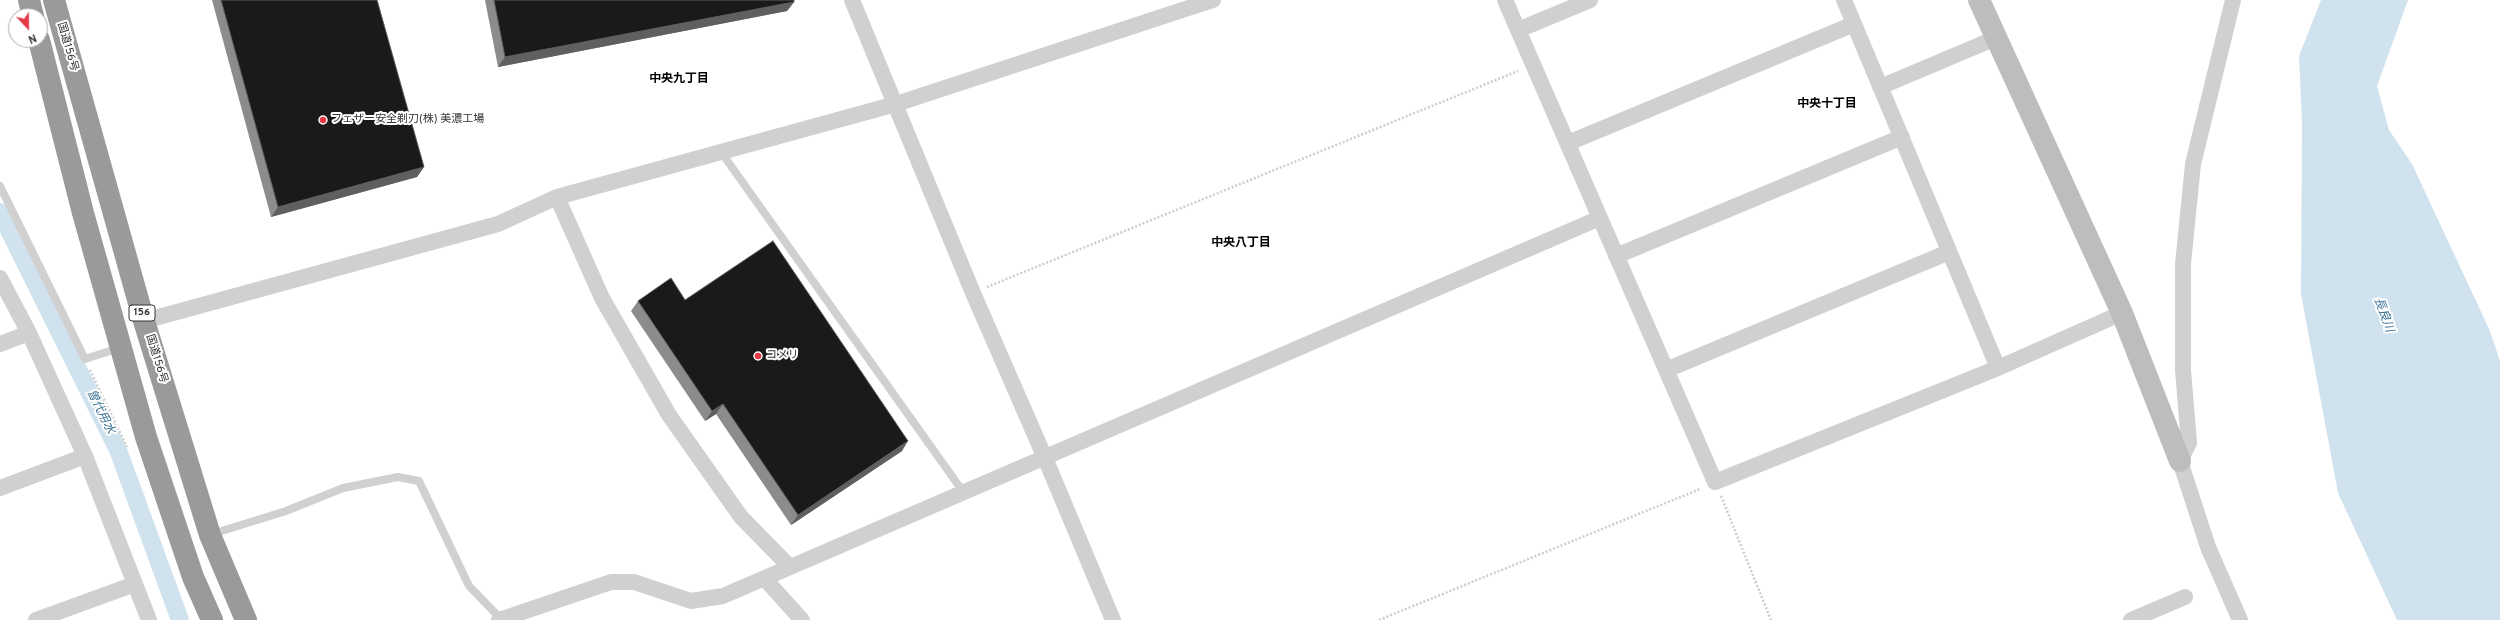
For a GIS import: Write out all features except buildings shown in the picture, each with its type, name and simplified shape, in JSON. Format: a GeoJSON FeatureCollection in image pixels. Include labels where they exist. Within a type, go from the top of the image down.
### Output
{"type":"FeatureCollection","features":[{"type":"Feature","properties":{"kind":"highway","name":"国道156号"},"geometry":{"type":"LineString","coordinates":[[54,0],[144,321],[210,535],[246,620]]}},
{"type":"Feature","properties":{"kind":"highway","name":"156"},"geometry":{"type":"LineString","coordinates":[[41,48],[83,213],[146,437],[193,577],[212,620]]}},
{"type":"Feature","properties":{"kind":"street"},"geometry":{"type":"LineString","coordinates":[[852,0],[973,293],[1046,458],[1113,620]]}},
{"type":"Feature","properties":{"kind":"street"},"geometry":{"type":"LineString","coordinates":[[144,321],[498,224],[557,197],[896,104],[1213,0]]}},
{"type":"Feature","properties":{"kind":"street"},"geometry":{"type":"LineString","coordinates":[[1505,0],[1715,482],[1998,368],[2122,313]]}},
{"type":"Feature","properties":{"kind":"street"},"geometry":{"type":"LineString","coordinates":[[1518,30],[1590,0]]}},
{"type":"Feature","properties":{"kind":"street"},"geometry":{"type":"LineString","coordinates":[[1844,0],[1998,368]]}},
{"type":"Feature","properties":{"kind":"street"},"geometry":{"type":"LineString","coordinates":[[1979,0],[2122,313],[2180,461],[2208,547],[2240,620]]}},
{"type":"Feature","properties":{"kind":"street"},"geometry":{"type":"LineString","coordinates":[[2180,461],[2189,443],[2183,370],[2183,264],[2193,164],[2233,0]]}},
{"type":"Feature","properties":{"kind":"street"},"geometry":{"type":"LineString","coordinates":[[1568,143],[1854,24]]}},
{"type":"Feature","properties":{"kind":"street"},"geometry":{"type":"LineString","coordinates":[[1880,87],[1996,38]]}},
{"type":"Feature","properties":{"kind":"street"},"geometry":{"type":"LineString","coordinates":[[1616,256],[1902,137]]}},
{"type":"Feature","properties":{"kind":"street"},"geometry":{"type":"LineString","coordinates":[[557,197],[602,298],[668,415],[740,517],[789,566]]}},
{"type":"Feature","properties":{"kind":"street"},"geometry":{"type":"LineString","coordinates":[[500,620],[611,582],[634,582],[691,601],[723,596],[765,579],[789,566],[1046,458],[1600,218]]}},
{"type":"Feature","properties":{"kind":"street"},"geometry":{"type":"LineString","coordinates":[[1666,370],[1949,252]]}},
{"type":"Feature","properties":{"kind":"street"},"geometry":{"type":"LineString","coordinates":[[0,278],[29,333],[85,456],[149,620]]}},
{"type":"Feature","properties":{"kind":"street"},"geometry":{"type":"LineString","coordinates":[[0,344],[29,333]]}},
{"type":"Feature","properties":{"kind":"street"},"geometry":{"type":"LineString","coordinates":[[0,488],[85,456]]}},
{"type":"Feature","properties":{"kind":"street"},"geometry":{"type":"LineString","coordinates":[[765,579],[802,620]]}},
{"type":"Feature","properties":{"kind":"street"},"geometry":{"type":"LineString","coordinates":[[36,620],[135,584]]}},
{"type":"Feature","properties":{"kind":"street"},"geometry":{"type":"LineString","coordinates":[[2131,620],[2185,596]]}},
{"type":"Feature","properties":{"kind":"lane"},"geometry":{"type":"LineString","coordinates":[[721,152],[964,492]]}},
{"type":"Feature","properties":{"kind":"lane"},"geometry":{"type":"LineString","coordinates":[[0,186],[85,359],[121,348]]}},
{"type":"Feature","properties":{"kind":"lane"},"geometry":{"type":"LineString","coordinates":[[210,535],[286,511],[344,488],[398,477],[418,481],[469,586],[500,620]]}},
{"type":"Feature","properties":{"kind":"path"},"geometry":{"type":"LineString","coordinates":[[973,293],[1533,65]]}},
{"type":"Feature","properties":{"kind":"path"},"geometry":{"type":"LineString","coordinates":[[85,359],[128,450]]}},
{"type":"Feature","properties":{"kind":"path"},"geometry":{"type":"LineString","coordinates":[[1379,620],[1715,482],[1771,620]]}},
{"type":"Feature","properties":{"kind":"water","name":"長良川"},"geometry":{"type":"Polygon","coordinates":[[[2321,0],[2408,0],[2377,86],[2389,130],[2412,164],[2490,331],[2500,361],[2500,620],[2397,620],[2338,493],[2301,294],[2302,124],[2299,56],[2321,0]]]}},
{"type":"Feature","properties":{"kind":"waterway","name":"曽代用水"},"geometry":{"type":"LineString","coordinates":[[0,212],[118,450],[180,620]]}},
{"type":"Feature","properties":{"kind":"place","name":"フェザー安全剃刀(株) 美濃工場"},"geometry":{"type":"Point","coordinates":[323,120]}},
{"type":"Feature","properties":{"kind":"place","name":"コメリ"},"geometry":{"type":"Point","coordinates":[758,356]}},
{"type":"Feature","properties":{"kind":"district","name":"中央九丁目"},"geometry":{"type":"Point","coordinates":[679,80]}},
{"type":"Feature","properties":{"kind":"district","name":"中央十丁目"},"geometry":{"type":"Point","coordinates":[1827,105]}},
{"type":"Feature","properties":{"kind":"district","name":"中央八丁目"},"geometry":{"type":"Point","coordinates":[1241,244]}}]}
